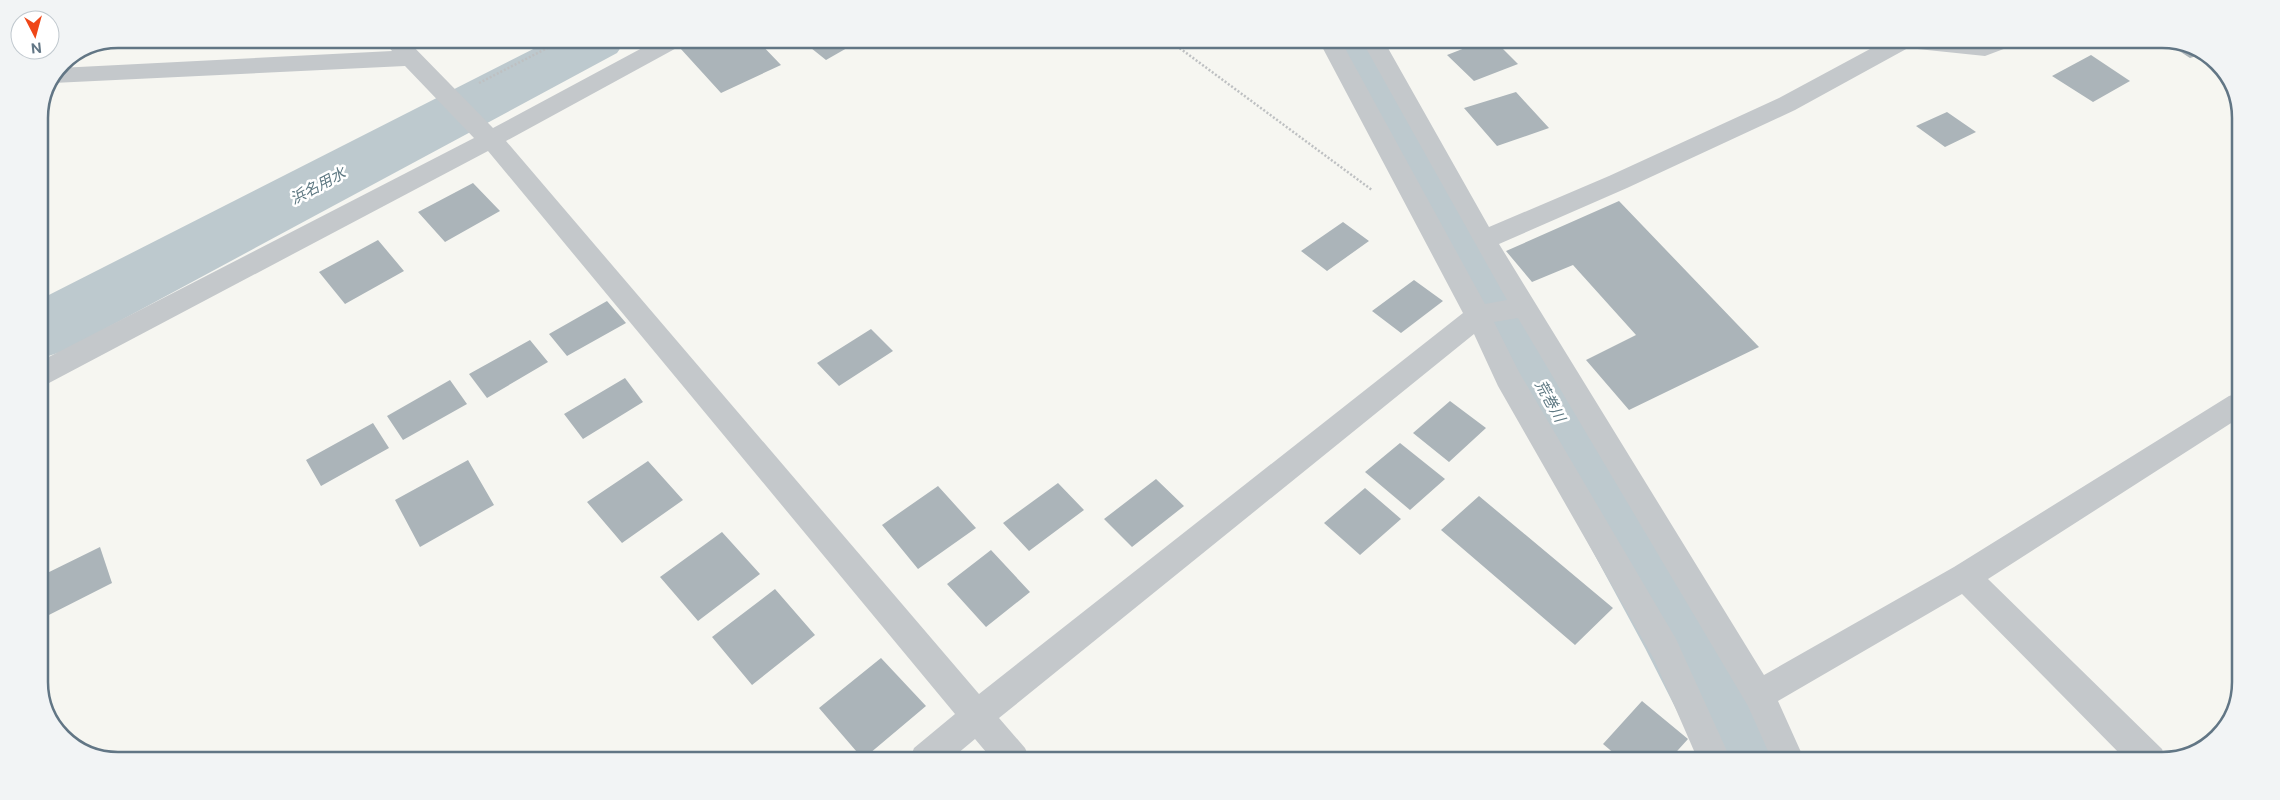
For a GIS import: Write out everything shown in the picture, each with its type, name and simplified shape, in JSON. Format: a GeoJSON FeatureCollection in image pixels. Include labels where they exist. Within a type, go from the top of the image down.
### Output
{"type":"FeatureCollection","features":[{"type":"Feature","properties":{"kind":"street"},"geometry":{"type":"LineString","coordinates":[[401,48],[449,99],[485,133],[1006,752]]}},
{"type":"Feature","properties":{"kind":"street"},"geometry":{"type":"LineString","coordinates":[[48,370],[485,133],[658,48]]}},
{"type":"Feature","properties":{"kind":"street"},"geometry":{"type":"LineString","coordinates":[[1334,48],[1485,314],[1508,378],[1665,649],[1711,752]]}},
{"type":"Feature","properties":{"kind":"street"},"geometry":{"type":"LineString","coordinates":[[1377,48],[1524,308],[1759,695],[1785,752]]}},
{"type":"Feature","properties":{"kind":"street"},"geometry":{"type":"LineString","coordinates":[[1484,240],[1618,182],[1786,104],[1890,48]]}},
{"type":"Feature","properties":{"kind":"street"},"geometry":{"type":"LineString","coordinates":[[1974,48],[1987,48]]}},
{"type":"Feature","properties":{"kind":"street"},"geometry":{"type":"LineString","coordinates":[[62,76],[409,58]]}},
{"type":"Feature","properties":{"kind":"street"},"geometry":{"type":"LineString","coordinates":[[934,752],[977,716],[1485,314],[1524,308]]}},
{"type":"Feature","properties":{"kind":"street"},"geometry":{"type":"LineString","coordinates":[[1759,695],[1966,577],[2232,408]]}},
{"type":"Feature","properties":{"kind":"street"},"geometry":{"type":"LineString","coordinates":[[1966,577],[2141,752]]}},
{"type":"Feature","properties":{"kind":"path"},"geometry":{"type":"LineString","coordinates":[[449,99],[548,48]]}},
{"type":"Feature","properties":{"kind":"path"},"geometry":{"type":"LineString","coordinates":[[1179,48],[1250,102],[1364,183],[1379,196]]}},
{"type":"Feature","properties":{"kind":"building"},"geometry":{"type":"Polygon","coordinates":[[[680,48],[765,48],[781,65],[721,93],[680,48]]]}},
{"type":"Feature","properties":{"kind":"building"},"geometry":{"type":"Polygon","coordinates":[[[811,48],[847,48],[826,60],[811,48]]]}},
{"type":"Feature","properties":{"kind":"building"},"geometry":{"type":"Polygon","coordinates":[[[1465,48],[1502,48],[1518,64],[1474,81],[1447,55],[1465,48]]]}},
{"type":"Feature","properties":{"kind":"building"},"geometry":{"type":"Polygon","coordinates":[[[2176,49],[2196,56],[2190,58],[2176,49]]]}},
{"type":"Feature","properties":{"kind":"building"},"geometry":{"type":"Polygon","coordinates":[[[2091,55],[2130,81],[2093,102],[2052,76],[2091,55]]]}},
{"type":"Feature","properties":{"kind":"building"},"geometry":{"type":"Polygon","coordinates":[[[1516,92],[1549,128],[1497,146],[1464,108],[1516,92]]]}},
{"type":"Feature","properties":{"kind":"building"},"geometry":{"type":"Polygon","coordinates":[[[1947,112],[1976,132],[1945,147],[1916,126],[1947,112]]]}},
{"type":"Feature","properties":{"kind":"building"},"geometry":{"type":"Polygon","coordinates":[[[473,183],[500,211],[445,242],[418,212],[473,183]]]}},
{"type":"Feature","properties":{"kind":"building"},"geometry":{"type":"Polygon","coordinates":[[[1619,201],[1759,347],[1629,410],[1586,360],[1636,335],[1573,265],[1532,282],[1506,251],[1619,201]]]}},
{"type":"Feature","properties":{"kind":"building"},"geometry":{"type":"Polygon","coordinates":[[[1343,222],[1369,241],[1327,271],[1301,251],[1343,222]]]}},
{"type":"Feature","properties":{"kind":"building"},"geometry":{"type":"Polygon","coordinates":[[[378,240],[404,271],[345,304],[319,272],[378,240]]]}},
{"type":"Feature","properties":{"kind":"building"},"geometry":{"type":"Polygon","coordinates":[[[1414,280],[1443,301],[1401,333],[1372,311],[1414,280]]]}},
{"type":"Feature","properties":{"kind":"building"},"geometry":{"type":"Polygon","coordinates":[[[607,301],[626,323],[567,356],[549,334],[607,301]]]}},
{"type":"Feature","properties":{"kind":"building"},"geometry":{"type":"Polygon","coordinates":[[[871,329],[893,351],[839,386],[817,363],[871,329]]]}},
{"type":"Feature","properties":{"kind":"building"},"geometry":{"type":"Polygon","coordinates":[[[530,340],[548,362],[487,398],[469,374],[530,340]]]}},
{"type":"Feature","properties":{"kind":"building"},"geometry":{"type":"Polygon","coordinates":[[[625,378],[643,402],[583,439],[564,414],[625,378]]]}},
{"type":"Feature","properties":{"kind":"building"},"geometry":{"type":"Polygon","coordinates":[[[450,380],[467,404],[403,440],[387,416],[450,380]]]}},
{"type":"Feature","properties":{"kind":"building"},"geometry":{"type":"Polygon","coordinates":[[[1450,401],[1486,428],[1449,462],[1413,433],[1450,401]]]}},
{"type":"Feature","properties":{"kind":"building"},"geometry":{"type":"Polygon","coordinates":[[[373,423],[389,448],[321,486],[306,460],[373,423]]]}},
{"type":"Feature","properties":{"kind":"building"},"geometry":{"type":"Polygon","coordinates":[[[1400,443],[1445,479],[1410,510],[1365,472],[1400,443]]]}},
{"type":"Feature","properties":{"kind":"building"},"geometry":{"type":"Polygon","coordinates":[[[468,460],[494,505],[420,547],[395,500],[468,460]]]}},
{"type":"Feature","properties":{"kind":"building"},"geometry":{"type":"Polygon","coordinates":[[[648,461],[683,500],[622,543],[587,502],[648,461]]]}},
{"type":"Feature","properties":{"kind":"building"},"geometry":{"type":"Polygon","coordinates":[[[1156,479],[1184,506],[1132,547],[1104,519],[1156,479]]]}},
{"type":"Feature","properties":{"kind":"building"},"geometry":{"type":"Polygon","coordinates":[[[1058,483],[1084,510],[1029,551],[1003,523],[1058,483]]]}},
{"type":"Feature","properties":{"kind":"building"},"geometry":{"type":"Polygon","coordinates":[[[938,486],[976,528],[918,569],[882,525],[938,486]]]}},
{"type":"Feature","properties":{"kind":"building"},"geometry":{"type":"Polygon","coordinates":[[[1365,488],[1401,519],[1360,555],[1324,523],[1365,488]]]}},
{"type":"Feature","properties":{"kind":"building"},"geometry":{"type":"Polygon","coordinates":[[[1479,496],[1613,608],[1575,645],[1441,530],[1479,496]]]}},
{"type":"Feature","properties":{"kind":"building"},"geometry":{"type":"Polygon","coordinates":[[[722,532],[760,574],[698,621],[660,577],[722,532]]]}},
{"type":"Feature","properties":{"kind":"building"},"geometry":{"type":"Polygon","coordinates":[[[100,547],[112,583],[48,615],[48,573],[100,547]]]}},
{"type":"Feature","properties":{"kind":"building"},"geometry":{"type":"Polygon","coordinates":[[[991,550],[1030,592],[986,627],[947,584],[991,550]]]}},
{"type":"Feature","properties":{"kind":"building"},"geometry":{"type":"Polygon","coordinates":[[[775,589],[815,635],[752,685],[712,637],[775,589]]]}},
{"type":"Feature","properties":{"kind":"building"},"geometry":{"type":"Polygon","coordinates":[[[881,658],[926,706],[871,752],[857,752],[819,708],[881,658]]]}},
{"type":"Feature","properties":{"kind":"building"},"geometry":{"type":"Polygon","coordinates":[[[1642,701],[1688,739],[1676,752],[1612,752],[1603,744],[1642,701]]]}},
{"type":"Feature","properties":{"kind":"waterway","name":"浜名用水"},"geometry":{"type":"LineString","coordinates":[[48,327],[582,48]]}},
{"type":"Feature","properties":{"kind":"waterway","name":"荒巻川"},"geometry":{"type":"LineString","coordinates":[[1356,48],[1517,345],[1674,621],[1744,752]]}}]}
